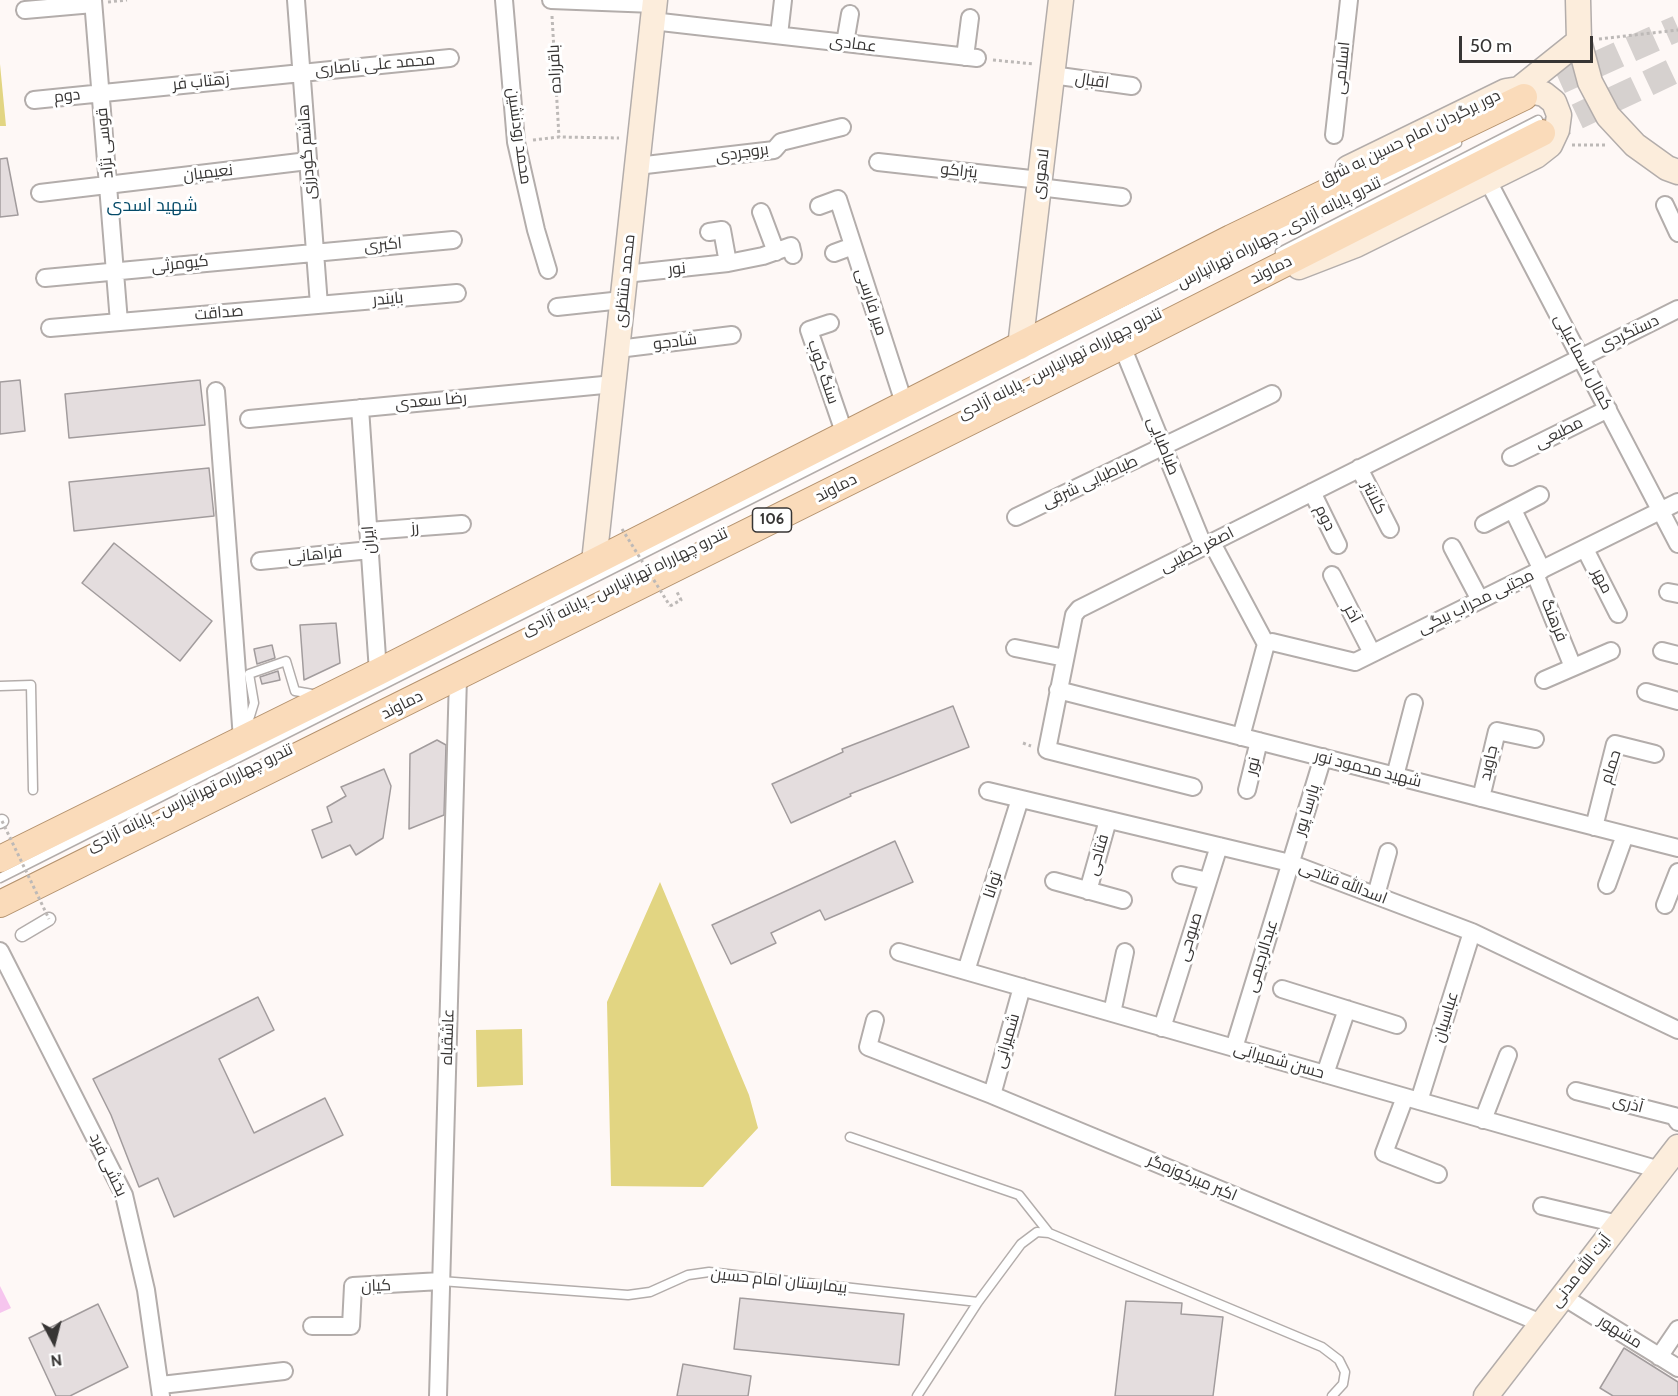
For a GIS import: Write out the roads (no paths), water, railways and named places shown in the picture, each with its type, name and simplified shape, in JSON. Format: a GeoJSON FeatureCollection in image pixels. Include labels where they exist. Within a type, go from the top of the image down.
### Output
{"type":"FeatureCollection","features":[{"type":"Feature","properties":{"kind":"main road","name":"لاهوری"},"geometry":{"type":"LineString","coordinates":[[1020,347],[1061,0]]}},
{"type":"Feature","properties":{"kind":"main road"},"geometry":{"type":"LineString","coordinates":[[1578,0],[1579,42],[1590,81],[1608,116],[1635,145],[1667,168],[1678,172]]}},
{"type":"Feature","properties":{"kind":"main road","name":"محمد منتظری"},"geometry":{"type":"LineString","coordinates":[[594,562],[654,8]]}},
{"type":"Feature","properties":{"kind":"main road"},"geometry":{"type":"LineString","coordinates":[[1522,93],[1579,42]]}},
{"type":"Feature","properties":{"kind":"main road","name":"دور برگردان امام حسین به شرق"},"geometry":{"type":"LineString","coordinates":[[1522,93],[1544,94],[1554,102],[1559,115],[1543,133]]}},
{"type":"Feature","properties":{"kind":"main road","name":"106"},"geometry":{"type":"LineString","coordinates":[[0,859],[378,672],[1522,93]]}},
{"type":"Feature","properties":{"kind":"main road"},"geometry":{"type":"LineString","coordinates":[[1253,279],[1293,269],[1356,245],[1488,181],[1536,156],[1543,133]]}},
{"type":"Feature","properties":{"kind":"main road","name":"دماوند"},"geometry":{"type":"LineString","coordinates":[[0,904],[1122,346],[1543,133]]}},
{"type":"Feature","properties":{"kind":"main road","name":"آیت الله مدنی"},"geometry":{"type":"LineString","coordinates":[[1486,1396],[1678,1147]]}},
{"type":"Feature","properties":{"kind":"street","name":"هاشم گودرزی"},"geometry":{"type":"LineString","coordinates":[[296,0],[319,305]]}},
{"type":"Feature","properties":{"kind":"street","name":"محمد رودنشین"},"geometry":{"type":"LineString","coordinates":[[504,0],[516,142],[536,230],[548,270]]}},
{"type":"Feature","properties":{"kind":"street"},"geometry":{"type":"LineString","coordinates":[[551,0],[654,8]]}},
{"type":"Feature","properties":{"kind":"street"},"geometry":{"type":"LineString","coordinates":[[779,35],[783,0]]}},
{"type":"Feature","properties":{"kind":"street","name":"اسلامی"},"geometry":{"type":"LineString","coordinates":[[1334,135],[1349,0]]}},
{"type":"Feature","properties":{"kind":"street"},"geometry":{"type":"LineString","coordinates":[[25,10],[93,2]]}},
{"type":"Feature","properties":{"kind":"street","name":"قوسی نژاد"},"geometry":{"type":"LineString","coordinates":[[93,2],[119,322]]}},
{"type":"Feature","properties":{"kind":"street","name":"عمادی"},"geometry":{"type":"LineString","coordinates":[[654,8],[779,35],[971,57],[970,18]]}},
{"type":"Feature","properties":{"kind":"street"},"geometry":{"type":"LineString","coordinates":[[845,43],[850,14]]}},
{"type":"Feature","properties":{"kind":"street","name":"محمد علی ناصاری"},"geometry":{"type":"LineString","coordinates":[[301,71],[450,58]]}},
{"type":"Feature","properties":{"kind":"street","name":"زهتاب فر"},"geometry":{"type":"LineString","coordinates":[[100,92],[301,71]]}},
{"type":"Feature","properties":{"kind":"street","name":"اقبال"},"geometry":{"type":"LineString","coordinates":[[1053,71],[1132,86]]}},
{"type":"Feature","properties":{"kind":"street","name":"دوم"},"geometry":{"type":"LineString","coordinates":[[34,100],[100,92]]}},
{"type":"Feature","properties":{"kind":"street","name":"بروجردی"},"geometry":{"type":"LineString","coordinates":[[637,166],[774,150],[781,142],[842,127]]}},
{"type":"Feature","properties":{"kind":"street","name":"نعیمیان"},"geometry":{"type":"LineString","coordinates":[[40,193],[308,161]]}},
{"type":"Feature","properties":{"kind":"street","name":"پتراکو"},"geometry":{"type":"LineString","coordinates":[[878,162],[1040,183],[1122,197]]}},
{"type":"Feature","properties":{"kind":"street","name":"کمال اسماعیلی"},"geometry":{"type":"LineString","coordinates":[[1488,181],[1678,544]]}},
{"type":"Feature","properties":{"kind":"street","name":"میر فارسی"},"geometry":{"type":"LineString","coordinates":[[819,206],[838,199],[905,406]]}},
{"type":"Feature","properties":{"kind":"street"},"geometry":{"type":"LineString","coordinates":[[1665,205],[1678,232]]}},
{"type":"Feature","properties":{"kind":"street"},"geometry":{"type":"LineString","coordinates":[[761,212],[770,254],[791,246],[793,255]]}},
{"type":"Feature","properties":{"kind":"street"},"geometry":{"type":"LineString","coordinates":[[709,232],[722,230],[728,263]]}},
{"type":"Feature","properties":{"kind":"street","name":"اکبری"},"geometry":{"type":"LineString","coordinates":[[314,251],[453,240]]}},
{"type":"Feature","properties":{"kind":"street"},"geometry":{"type":"LineString","coordinates":[[834,253],[853,246]]}},
{"type":"Feature","properties":{"kind":"street","name":"کیومرثی"},"geometry":{"type":"LineString","coordinates":[[45,278],[314,251]]}},
{"type":"Feature","properties":{"kind":"street","name":"نور"},"geometry":{"type":"LineString","coordinates":[[626,274],[728,263],[770,254]]}},
{"type":"Feature","properties":{"kind":"street","name":"بایندر"},"geometry":{"type":"LineString","coordinates":[[319,305],[458,293]]}},
{"type":"Feature","properties":{"kind":"street"},"geometry":{"type":"LineString","coordinates":[[557,307],[622,300]]}},
{"type":"Feature","properties":{"kind":"street","name":"صداقت"},"geometry":{"type":"LineString","coordinates":[[50,328],[319,305]]}},
{"type":"Feature","properties":{"kind":"street","name":"دستگردی"},"geometry":{"type":"LineString","coordinates":[[1580,356],[1678,309]]}},
{"type":"Feature","properties":{"kind":"street","name":"سنگ کوب"},"geometry":{"type":"LineString","coordinates":[[830,323],[809,330],[845,435]]}},
{"type":"Feature","properties":{"kind":"street","name":"شادجو"},"geometry":{"type":"LineString","coordinates":[[618,349],[732,335]]}},
{"type":"Feature","properties":{"kind":"street","name":"طباطبایی"},"geometry":{"type":"LineString","coordinates":[[1122,346],[1208,545],[1266,644]]}},
{"type":"Feature","properties":{"kind":"street","name":"اصغر خطیبی"},"geometry":{"type":"LineString","coordinates":[[1193,787],[1047,750],[1074,615],[1079,609],[1580,356]]}},
{"type":"Feature","properties":{"kind":"street","name":"رضا سعدی"},"geometry":{"type":"LineString","coordinates":[[249,418],[614,384]]}},
{"type":"Feature","properties":{"kind":"street"},"geometry":{"type":"LineString","coordinates":[[216,391],[242,739]]}},
{"type":"Feature","properties":{"kind":"street","name":"طباطبایی شرقی"},"geometry":{"type":"LineString","coordinates":[[1016,517],[1272,394]]}},
{"type":"Feature","properties":{"kind":"street","name":"ایران"},"geometry":{"type":"LineString","coordinates":[[360,408],[378,672]]}},
{"type":"Feature","properties":{"kind":"street","name":"مطیعی"},"geometry":{"type":"LineString","coordinates":[[1511,458],[1608,409]]}},
{"type":"Feature","properties":{"kind":"street","name":"کلانتر"},"geometry":{"type":"LineString","coordinates":[[1359,468],[1390,529]]}},
{"type":"Feature","properties":{"kind":"street","name":"دوم"},"geometry":{"type":"LineString","coordinates":[[1312,492],[1338,545]]}},
{"type":"Feature","properties":{"kind":"street"},"geometry":{"type":"LineString","coordinates":[[1484,524],[1540,495]]}},
{"type":"Feature","properties":{"kind":"street","name":"مجتبی محراب بیگی"},"geometry":{"type":"LineString","coordinates":[[1266,644],[1272,642],[1355,662],[1678,502]]}},
{"type":"Feature","properties":{"kind":"street"},"geometry":{"type":"LineString","coordinates":[[1513,510],[1538,572]]}},
{"type":"Feature","properties":{"kind":"street","name":"رز"},"geometry":{"type":"LineString","coordinates":[[368,531],[462,524]]}},
{"type":"Feature","properties":{"kind":"street"},"geometry":{"type":"LineString","coordinates":[[1452,547],[1480,600]]}},
{"type":"Feature","properties":{"kind":"street","name":"مهر"},"geometry":{"type":"LineString","coordinates":[[1586,549],[1618,614]]}},
{"type":"Feature","properties":{"kind":"street","name":"فراهانی"},"geometry":{"type":"LineString","coordinates":[[260,561],[370,550]]}},
{"type":"Feature","properties":{"kind":"street","name":"فرهنگ"},"geometry":{"type":"LineString","coordinates":[[1538,572],[1574,667]]}},
{"type":"Feature","properties":{"kind":"street","name":"آخر"},"geometry":{"type":"LineString","coordinates":[[1332,575],[1372,653]]}},
{"type":"Feature","properties":{"kind":"street"},"geometry":{"type":"LineString","coordinates":[[1241,736],[1266,644]]}},
{"type":"Feature","properties":{"kind":"street"},"geometry":{"type":"LineString","coordinates":[[1015,648],[1065,658]]}},
{"type":"Feature","properties":{"kind":"street"},"geometry":{"type":"LineString","coordinates":[[1544,680],[1611,651]]}},
{"type":"Feature","properties":{"kind":"street","name":"عاشقباه"},"geometry":{"type":"LineString","coordinates":[[438,1396],[458,677]]}},
{"type":"Feature","properties":{"kind":"street","name":"شهید محمود نور"},"geometry":{"type":"LineString","coordinates":[[1059,690],[1678,848]]}},
{"type":"Feature","properties":{"kind":"street"},"geometry":{"type":"LineString","coordinates":[[1646,692],[1678,701]]}},
{"type":"Feature","properties":{"kind":"street"},"geometry":{"type":"LineString","coordinates":[[1395,776],[1414,703]]}},
{"type":"Feature","properties":{"kind":"street","name":"جاوید"},"geometry":{"type":"LineString","coordinates":[[1481,798],[1497,731],[1535,739]]}},
{"type":"Feature","properties":{"kind":"street","name":"نور"},"geometry":{"type":"LineString","coordinates":[[1247,790],[1259,741]]}},
{"type":"Feature","properties":{"kind":"street","name":"حمام"},"geometry":{"type":"LineString","coordinates":[[1594,827],[1616,744],[1655,754]]}},
{"type":"Feature","properties":{"kind":"street","name":"پارسا پور"},"geometry":{"type":"LineString","coordinates":[[1290,863],[1323,757]]}},
{"type":"Feature","properties":{"kind":"street","name":"اسدالله فتاحی"},"geometry":{"type":"LineString","coordinates":[[988,791],[1290,863],[1472,932],[1678,1030]]}},
{"type":"Feature","properties":{"kind":"street","name":"توانا"},"geometry":{"type":"LineString","coordinates":[[966,971],[1020,799]]}},
{"type":"Feature","properties":{"kind":"street","name":"فتاحی"},"geometry":{"type":"LineString","coordinates":[[1088,891],[1108,820]]}},
{"type":"Feature","properties":{"kind":"street"},"geometry":{"type":"LineString","coordinates":[[1607,885],[1625,835]]}},
{"type":"Feature","properties":{"kind":"street","name":"صبوحی"},"geometry":{"type":"LineString","coordinates":[[1162,1028],[1219,846]]}},
{"type":"Feature","properties":{"kind":"street"},"geometry":{"type":"LineString","coordinates":[[1376,895],[1388,852]]}},
{"type":"Feature","properties":{"kind":"street","name":"عبدالرحیمی"},"geometry":{"type":"LineString","coordinates":[[1234,1048],[1290,863]]}},
{"type":"Feature","properties":{"kind":"street"},"geometry":{"type":"LineString","coordinates":[[1665,905],[1678,872]]}},
{"type":"Feature","properties":{"kind":"street"},"geometry":{"type":"LineString","coordinates":[[1181,875],[1208,881]]}},
{"type":"Feature","properties":{"kind":"street"},"geometry":{"type":"LineString","coordinates":[[1054,881],[1123,900]]}},
{"type":"Feature","properties":{"kind":"street"},"geometry":{"type":"LineString","coordinates":[[22,935],[49,919]]}},
{"type":"Feature","properties":{"kind":"street","name":"عباسیان"},"geometry":{"type":"LineString","coordinates":[[1438,1174],[1384,1153],[1412,1099],[1472,932]]}},
{"type":"Feature","properties":{"kind":"street","name":"بخشی فرد"},"geometry":{"type":"LineString","coordinates":[[0,951],[124,1196],[146,1290],[161,1390]]}},
{"type":"Feature","properties":{"kind":"street","name":"حسن شمیرانی"},"geometry":{"type":"LineString","coordinates":[[899,952],[1660,1170]]}},
{"type":"Feature","properties":{"kind":"street"},"geometry":{"type":"LineString","coordinates":[[1112,1013],[1125,952]]}},
{"type":"Feature","properties":{"kind":"street","name":"شمیرانی"},"geometry":{"type":"LineString","coordinates":[[992,1095],[1022,987]]}},
{"type":"Feature","properties":{"kind":"street"},"geometry":{"type":"LineString","coordinates":[[1282,989],[1397,1024]]}},
{"type":"Feature","properties":{"kind":"street"},"geometry":{"type":"LineString","coordinates":[[1325,1074],[1347,1009]]}},
{"type":"Feature","properties":{"kind":"street","name":"اکبر میرکوزه‌گر"},"geometry":{"type":"LineString","coordinates":[[875,1020],[868,1047],[992,1095],[1541,1323]]}},
{"type":"Feature","properties":{"kind":"street"},"geometry":{"type":"LineString","coordinates":[[1483,1120],[1508,1055]]}},
{"type":"Feature","properties":{"kind":"street","name":"آذری"},"geometry":{"type":"LineString","coordinates":[[1576,1091],[1674,1116],[1678,1122]]}},
{"type":"Feature","properties":{"kind":"street"},"geometry":{"type":"LineString","coordinates":[[1542,1206],[1618,1224]]}},
{"type":"Feature","properties":{"kind":"street","name":"کیان"},"geometry":{"type":"LineString","coordinates":[[312,1326],[351,1326],[353,1286],[441,1281]]}},
{"type":"Feature","properties":{"kind":"street","name":"مشهور"},"geometry":{"type":"LineString","coordinates":[[1562,1296],[1678,1368]]}},
{"type":"Feature","properties":{"kind":"street"},"geometry":{"type":"LineString","coordinates":[[1659,1357],[1678,1329]]}},
{"type":"Feature","properties":{"kind":"street"},"geometry":{"type":"LineString","coordinates":[[161,1390],[284,1371]]}},
{"type":"Feature","properties":{"kind":"lane"},"geometry":{"type":"LineString","coordinates":[[1272,255],[1543,133]]}},
{"type":"Feature","properties":{"kind":"lane","name":"تندرو پایانه آزادی ـ چهارراه تهرانپارس"},"geometry":{"type":"LineString","coordinates":[[0,878],[729,513],[1465,139]]}},
{"type":"Feature","properties":{"kind":"lane","name":"تندرو چهارراه تهرانپارس ـ پایانه آزادی"},"geometry":{"type":"LineString","coordinates":[[504,642],[911,439]]}},
{"type":"Feature","properties":{"kind":"lane"},"geometry":{"type":"LineString","coordinates":[[242,739],[254,703],[249,674],[286,662],[295,691],[327,697]]}},
{"type":"Feature","properties":{"kind":"lane"},"geometry":{"type":"LineString","coordinates":[[0,686],[31,685],[33,790]]}},
{"type":"Feature","properties":{"kind":"lane"},"geometry":{"type":"LineString","coordinates":[[850,1137],[1019,1195],[1049,1233]]}},
{"type":"Feature","properties":{"kind":"lane"},"geometry":{"type":"LineString","coordinates":[[917,1396],[978,1302],[1021,1244],[1037,1232],[1049,1233],[1322,1347],[1339,1360],[1345,1372],[1343,1384],[1332,1396]]}},
{"type":"Feature","properties":{"kind":"lane","name":"بیمارستان امام حسین"},"geometry":{"type":"LineString","coordinates":[[441,1281],[628,1295],[650,1292],[688,1275],[709,1272],[978,1302]]}},
{"type":"Feature","properties":{"kind":"tunnel"},"geometry":{"type":"LineString","coordinates":[[1524,97],[1678,28]]}},
{"type":"Feature","properties":{"kind":"tunnel"},"geometry":{"type":"LineString","coordinates":[[1542,133],[1678,69]]}},
{"type":"Feature","properties":{"kind":"district","name":"شهید اسدی"},"geometry":{"type":"Point","coordinates":[152,206]}}]}
